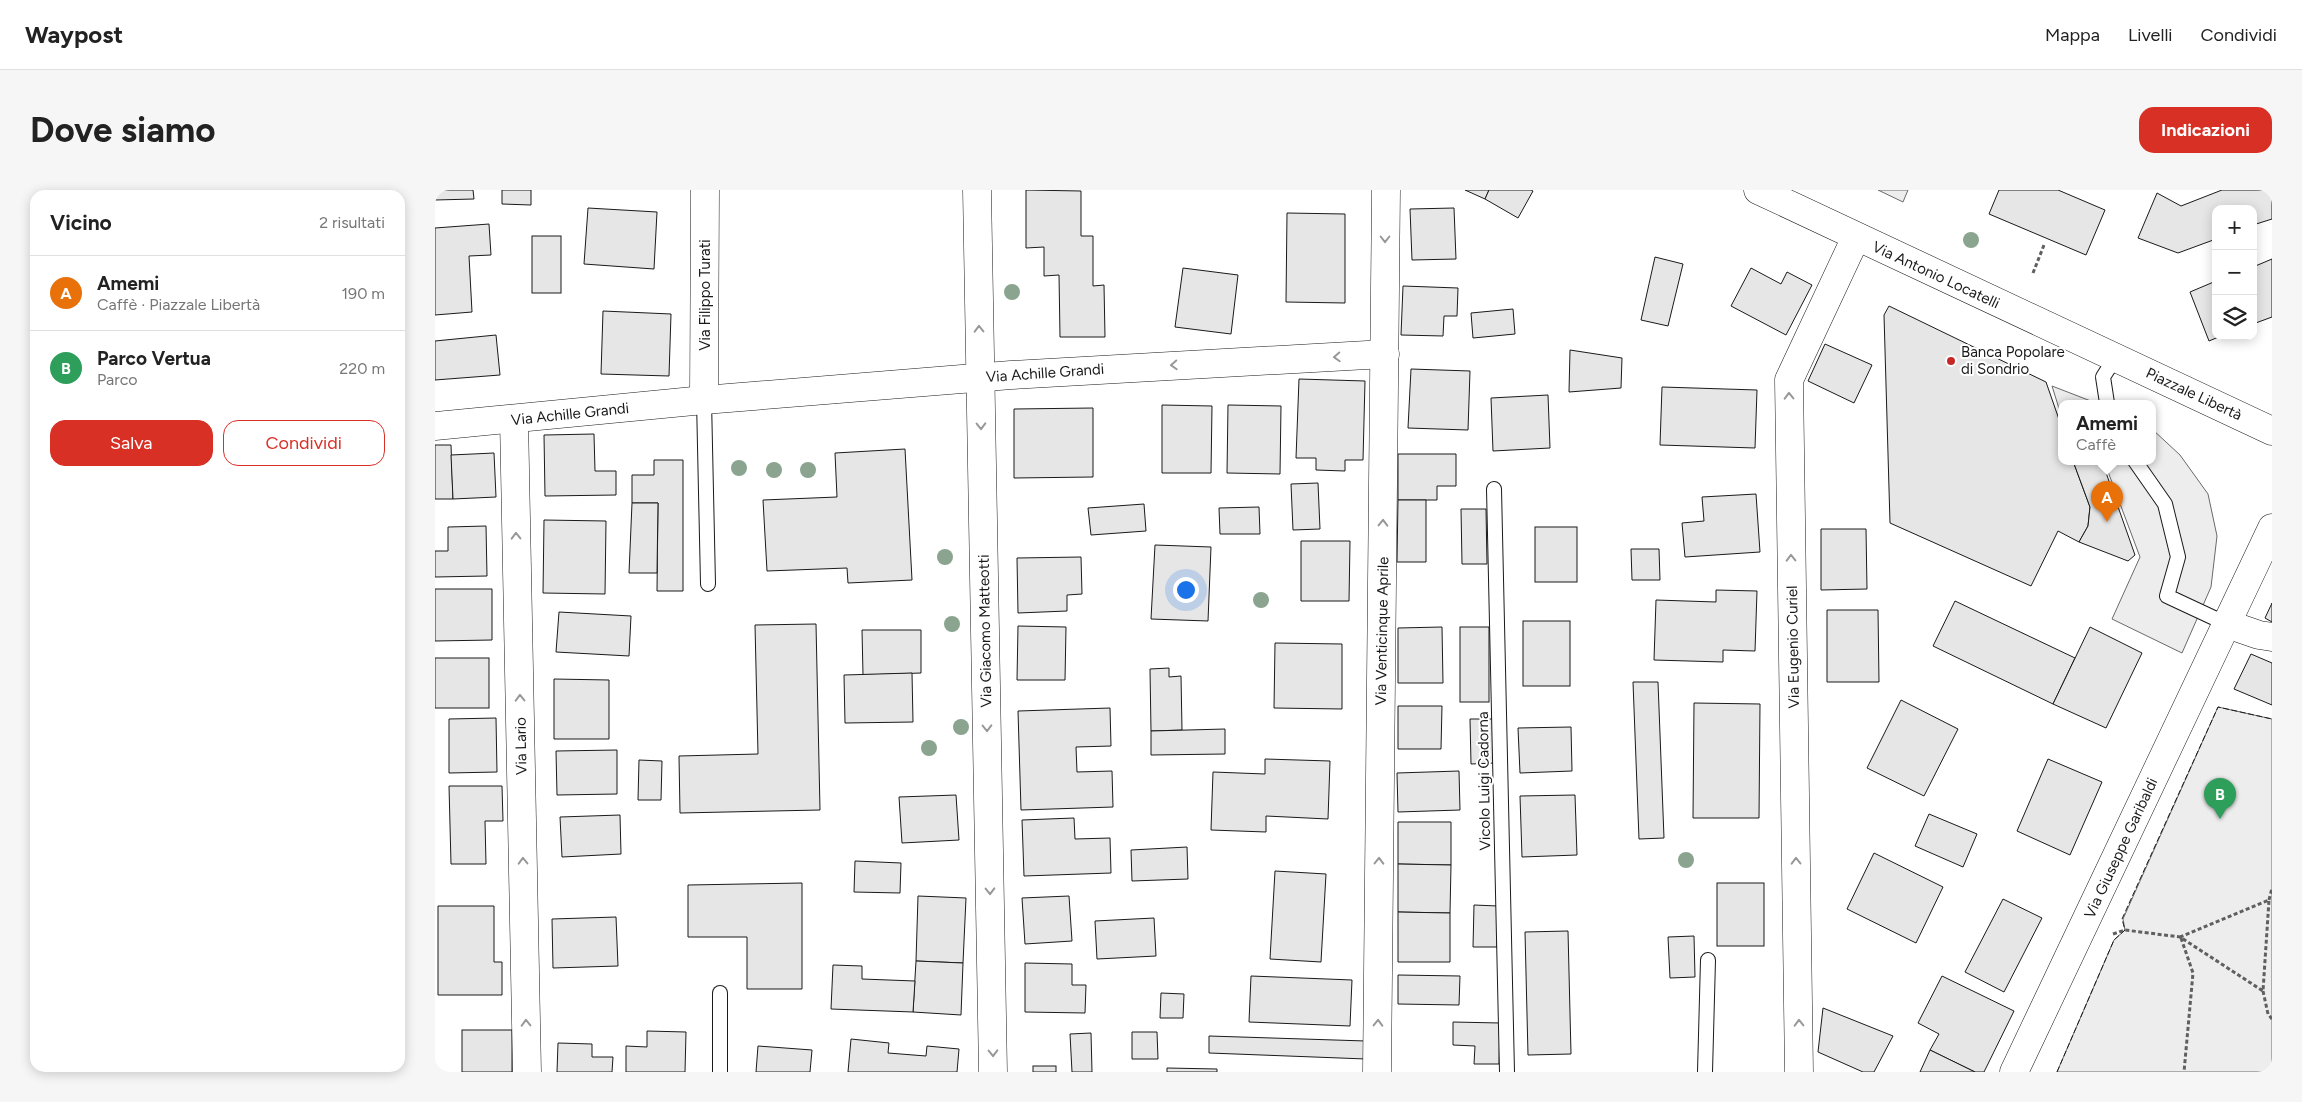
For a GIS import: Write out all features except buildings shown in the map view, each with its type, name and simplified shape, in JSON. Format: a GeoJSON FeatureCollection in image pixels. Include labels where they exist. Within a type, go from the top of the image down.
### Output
{"type":"FeatureCollection","features":[{"type":"Feature","properties":{"kind":"street","name":"Via Filippo Turati"},"geometry":{"type":"LineString","coordinates":[[704,400],[705,190]]}},
{"type":"Feature","properties":{"kind":"street","name":"Via Giacomo Matteotti"},"geometry":{"type":"LineString","coordinates":[[977,190],[993,1072]]}},
{"type":"Feature","properties":{"kind":"street","name":"Via Venticinque Aprile"},"geometry":{"type":"LineString","coordinates":[[1377,1072],[1386,190]]}},
{"type":"Feature","properties":{"kind":"street","name":"Via Antonio Locatelli"},"geometry":{"type":"LineString","coordinates":[[1758,190],[1856,238],[2115,358]]}},
{"type":"Feature","properties":{"kind":"street","name":"Via Eugenio Curiel"},"geometry":{"type":"LineString","coordinates":[[1799,1072],[1789,380],[1856,238]]}},
{"type":"Feature","properties":{"kind":"street","name":"Via Achille Grandi"},"geometry":{"type":"LineString","coordinates":[[435,426],[704,400],[979,377],[1385,354]]}},
{"type":"Feature","properties":{"kind":"street","name":"Piazzale Libertà"},"geometry":{"type":"LineString","coordinates":[[2115,358],[2272,431]]}},
{"type":"Feature","properties":{"kind":"street","name":"Via Lario"},"geometry":{"type":"LineString","coordinates":[[514,419],[527,1072]]}},
{"type":"Feature","properties":{"kind":"street"},"geometry":{"type":"LineString","coordinates":[[2272,528],[2227,624],[2259,635],[2272,636]]}},
{"type":"Feature","properties":{"kind":"street","name":"Via Giuseppe Garibaldi"},"geometry":{"type":"LineString","coordinates":[[2015,1072],[2227,624]]}},
{"type":"Feature","properties":{"kind":"lane"},"geometry":{"type":"LineString","coordinates":[[2107,400],[2103,377],[2115,358]]}},
{"type":"Feature","properties":{"kind":"lane"},"geometry":{"type":"LineString","coordinates":[[704,400],[708,584]]}},
{"type":"Feature","properties":{"kind":"lane"},"geometry":{"type":"LineString","coordinates":[[2138,465],[2165,504],[2179,557],[2167,596],[2227,624]]}},
{"type":"Feature","properties":{"kind":"lane","name":"Vicolo Luigi Cadorna"},"geometry":{"type":"LineString","coordinates":[[1494,489],[1507,1072]]}},
{"type":"Feature","properties":{"kind":"lane"},"geometry":{"type":"LineString","coordinates":[[1705,1072],[1708,960]]}},
{"type":"Feature","properties":{"kind":"lane"},"geometry":{"type":"LineString","coordinates":[[720,993],[720,1072]]}},
{"type":"Feature","properties":{"kind":"path"},"geometry":{"type":"LineString","coordinates":[[2033,273],[2045,245]]}},
{"type":"Feature","properties":{"kind":"path"},"geometry":{"type":"LineString","coordinates":[[2272,888],[2269,900],[2263,991],[2268,1014],[2272,1020]]}},
{"type":"Feature","properties":{"kind":"path"},"geometry":{"type":"LineString","coordinates":[[2180,937],[2269,900]]}},
{"type":"Feature","properties":{"kind":"path"},"geometry":{"type":"LineString","coordinates":[[2110,935],[2125,930],[2180,937],[2263,991]]}},
{"type":"Feature","properties":{"kind":"path"},"geometry":{"type":"LineString","coordinates":[[2180,937],[2193,973],[2184,1072]]}},
{"type":"Feature","properties":{"kind":"shaded area"},"geometry":{"type":"Polygon","coordinates":[[[1878,190],[1908,190],[1903,202],[1878,190]]]}},
{"type":"Feature","properties":{"kind":"shaded area"},"geometry":{"type":"Polygon","coordinates":[[[2052,386],[2088,400],[2058,400],[2058,405],[2052,386]]]}},
{"type":"Feature","properties":{"kind":"shaded area"},"geometry":{"type":"Polygon","coordinates":[[[2156,433],[2180,455],[2208,494],[2217,536],[2211,587],[2182,653],[2112,619],[2140,557],[2106,465],[2156,465],[2156,433]]]}},
{"type":"Feature","properties":{"kind":"shaded area"},"geometry":{"type":"Polygon","coordinates":[[[2218,707],[2272,719],[2272,1072],[2057,1072],[2114,940],[2125,930],[2123,919],[2218,707]]]}},
{"type":"Feature","properties":{"kind":"fence"},"geometry":{"type":"LineString","coordinates":[[2057,1072],[2114,940],[2125,930],[2122,919],[2218,707],[2272,719]]}},
{"type":"Feature","properties":{"kind":"place","name":"Banca Popolare di Sondrio"},"geometry":{"type":"Point","coordinates":[1951,361]}},
{"type":"Feature","properties":{"kind":"place","name":"Amemi"},"geometry":{"type":"Point","coordinates":[2107,522]}},
{"type":"Feature","properties":{"kind":"place","name":"Parco Vertua"},"geometry":{"type":"Point","coordinates":[2220,819]}}]}
